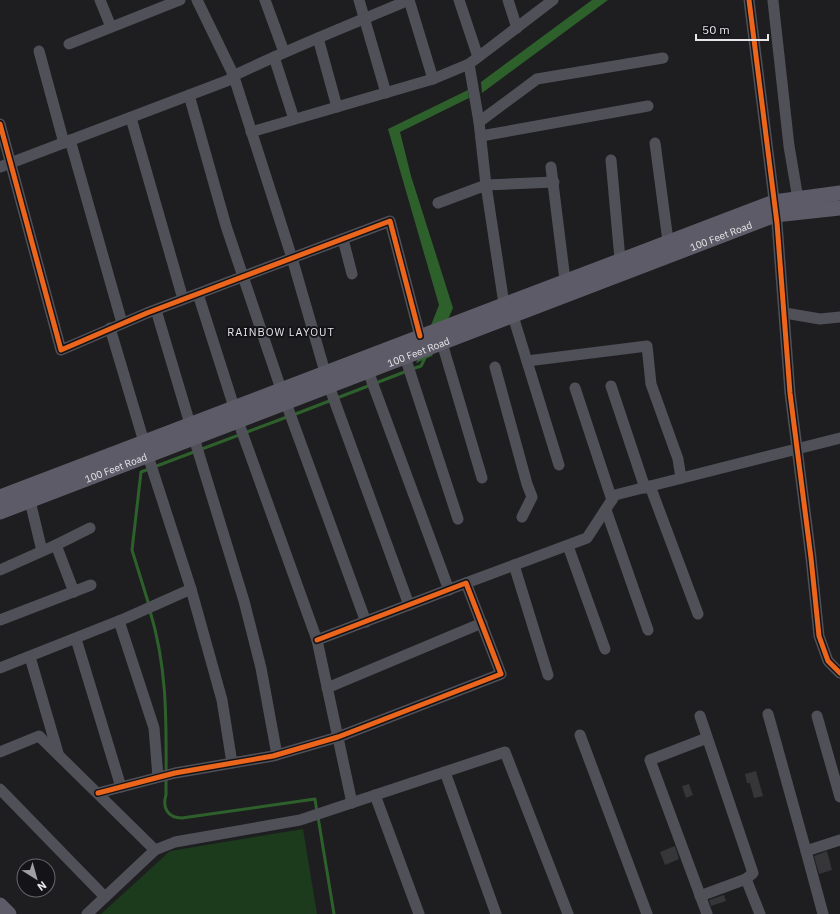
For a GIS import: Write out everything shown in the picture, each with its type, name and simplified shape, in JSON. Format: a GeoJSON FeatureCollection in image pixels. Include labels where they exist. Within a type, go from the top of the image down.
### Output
{"type":"FeatureCollection","features":[{"type":"Feature","properties":{"kind":"main road","name":"100 Feet Road"},"geometry":{"type":"LineString","coordinates":[[327,379],[368,371],[402,350],[420,336],[513,316],[798,199],[840,193]]}},
{"type":"Feature","properties":{"kind":"main road","name":"100 Feet Road"},"geometry":{"type":"LineString","coordinates":[[0,512],[30,501],[146,449],[402,350],[442,343],[504,304],[668,241],[775,208],[840,209]]}},
{"type":"Feature","properties":{"kind":"main road","name":"100 Feet Road"},"geometry":{"type":"LineString","coordinates":[[0,497],[146,449]]}},
{"type":"Feature","properties":{"kind":"main road"},"geometry":{"type":"LineString","coordinates":[[0,905],[9,914]]}},
{"type":"Feature","properties":{"kind":"street"},"geometry":{"type":"LineString","coordinates":[[100,0],[111,28]]}},
{"type":"Feature","properties":{"kind":"street"},"geometry":{"type":"LineString","coordinates":[[69,44],[180,0]]}},
{"type":"Feature","properties":{"kind":"street"},"geometry":{"type":"LineString","coordinates":[[197,0],[232,71],[292,258],[327,379],[409,605]]}},
{"type":"Feature","properties":{"kind":"street"},"geometry":{"type":"LineString","coordinates":[[265,0],[294,119]]}},
{"type":"Feature","properties":{"kind":"street"},"geometry":{"type":"LineString","coordinates":[[359,0],[386,93]]}},
{"type":"Feature","properties":{"kind":"street"},"geometry":{"type":"LineString","coordinates":[[5,165],[228,80],[233,76],[279,54],[409,0],[433,79]]}},
{"type":"Feature","properties":{"kind":"street"},"geometry":{"type":"LineString","coordinates":[[459,0],[478,57]]}},
{"type":"Feature","properties":{"kind":"street"},"geometry":{"type":"LineString","coordinates":[[508,0],[516,28]]}},
{"type":"Feature","properties":{"kind":"street"},"geometry":{"type":"LineString","coordinates":[[749,0],[775,208],[785,313],[790,393],[798,448],[819,636],[828,661],[840,673]]}},
{"type":"Feature","properties":{"kind":"street"},"geometry":{"type":"LineString","coordinates":[[251,132],[433,79],[469,64],[551,1]]}},
{"type":"Feature","properties":{"kind":"street"},"geometry":{"type":"LineString","coordinates":[[773,1],[789,146],[798,199]]}},
{"type":"Feature","properties":{"kind":"street"},"geometry":{"type":"LineString","coordinates":[[318,38],[337,107]]}},
{"type":"Feature","properties":{"kind":"street"},"geometry":{"type":"LineString","coordinates":[[39,51],[122,323]]}},
{"type":"Feature","properties":{"kind":"street"},"geometry":{"type":"LineString","coordinates":[[479,122],[537,79],[663,58]]}},
{"type":"Feature","properties":{"kind":"street"},"geometry":{"type":"LineString","coordinates":[[469,64],[479,122],[486,185],[504,304]]}},
{"type":"Feature","properties":{"kind":"street"},"geometry":{"type":"LineString","coordinates":[[189,95],[226,226],[284,396],[366,622]]}},
{"type":"Feature","properties":{"kind":"street"},"geometry":{"type":"LineString","coordinates":[[481,136],[648,106]]}},
{"type":"Feature","properties":{"kind":"street"},"geometry":{"type":"LineString","coordinates":[[131,118],[183,299]]}},
{"type":"Feature","properties":{"kind":"street"},"geometry":{"type":"LineString","coordinates":[[0,124],[5,165],[62,350],[110,328],[183,299],[390,221],[420,336]]}},
{"type":"Feature","properties":{"kind":"street"},"geometry":{"type":"LineString","coordinates":[[655,143],[668,241]]}},
{"type":"Feature","properties":{"kind":"street"},"geometry":{"type":"LineString","coordinates":[[611,160],[620,259]]}},
{"type":"Feature","properties":{"kind":"street"},"geometry":{"type":"LineString","coordinates":[[551,167],[565,280]]}},
{"type":"Feature","properties":{"kind":"street"},"geometry":{"type":"LineString","coordinates":[[438,203],[486,185],[554,182]]}},
{"type":"Feature","properties":{"kind":"street"},"geometry":{"type":"LineString","coordinates":[[343,239],[352,274]]}},
{"type":"Feature","properties":{"kind":"street"},"geometry":{"type":"LineString","coordinates":[[198,294],[236,414],[317,640],[352,802]]}},
{"type":"Feature","properties":{"kind":"street"},"geometry":{"type":"LineString","coordinates":[[156,310],[244,601],[261,668],[277,755]]}},
{"type":"Feature","properties":{"kind":"street"},"geometry":{"type":"LineString","coordinates":[[785,313],[820,319],[840,317]]}},
{"type":"Feature","properties":{"kind":"street"},"geometry":{"type":"LineString","coordinates":[[513,316],[559,465]]}},
{"type":"Feature","properties":{"kind":"street"},"geometry":{"type":"LineString","coordinates":[[110,328],[146,449],[191,589],[222,700],[232,763]]}},
{"type":"Feature","properties":{"kind":"street"},"geometry":{"type":"LineString","coordinates":[[442,343],[482,478]]}},
{"type":"Feature","properties":{"kind":"street"},"geometry":{"type":"LineString","coordinates":[[527,361],[647,346],[651,384],[678,459],[681,478]]}},
{"type":"Feature","properties":{"kind":"street"},"geometry":{"type":"LineString","coordinates":[[402,350],[458,519]]}},
{"type":"Feature","properties":{"kind":"street"},"geometry":{"type":"LineString","coordinates":[[495,368],[532,496],[522,517]]}},
{"type":"Feature","properties":{"kind":"street"},"geometry":{"type":"LineString","coordinates":[[368,371],[449,590]]}},
{"type":"Feature","properties":{"kind":"street"},"geometry":{"type":"LineString","coordinates":[[611,386],[647,487],[698,614]]}},
{"type":"Feature","properties":{"kind":"street"},"geometry":{"type":"LineString","coordinates":[[575,388],[612,500]]}},
{"type":"Feature","properties":{"kind":"street"},"geometry":{"type":"LineString","coordinates":[[317,640],[587,538],[615,496],[840,438]]}},
{"type":"Feature","properties":{"kind":"street"},"geometry":{"type":"LineString","coordinates":[[30,501],[42,551]]}},
{"type":"Feature","properties":{"kind":"street"},"geometry":{"type":"LineString","coordinates":[[606,510],[648,630]]}},
{"type":"Feature","properties":{"kind":"street"},"geometry":{"type":"LineString","coordinates":[[0,570],[90,528]]}},
{"type":"Feature","properties":{"kind":"street"},"geometry":{"type":"LineString","coordinates":[[56,545],[74,592]]}},
{"type":"Feature","properties":{"kind":"street"},"geometry":{"type":"LineString","coordinates":[[568,546],[605,649]]}},
{"type":"Feature","properties":{"kind":"street"},"geometry":{"type":"LineString","coordinates":[[514,566],[548,675]]}},
{"type":"Feature","properties":{"kind":"street"},"geometry":{"type":"LineString","coordinates":[[98,794],[158,777],[277,755],[338,737],[501,674],[466,583]]}},
{"type":"Feature","properties":{"kind":"street"},"geometry":{"type":"LineString","coordinates":[[0,620],[92,585]]}},
{"type":"Feature","properties":{"kind":"street"},"geometry":{"type":"LineString","coordinates":[[0,668],[119,621],[191,589]]}},
{"type":"Feature","properties":{"kind":"street"},"geometry":{"type":"LineString","coordinates":[[119,621],[154,728],[158,777]]}},
{"type":"Feature","properties":{"kind":"street"},"geometry":{"type":"LineString","coordinates":[[327,688],[482,623]]}},
{"type":"Feature","properties":{"kind":"street"},"geometry":{"type":"LineString","coordinates":[[76,638],[121,787]]}},
{"type":"Feature","properties":{"kind":"street"},"geometry":{"type":"LineString","coordinates":[[30,657],[59,755]]}},
{"type":"Feature","properties":{"kind":"street"},"geometry":{"type":"LineString","coordinates":[[768,714],[823,914]]}},
{"type":"Feature","properties":{"kind":"street"},"geometry":{"type":"LineString","coordinates":[[700,716],[753,873],[746,879],[700,896]]}},
{"type":"Feature","properties":{"kind":"street"},"geometry":{"type":"LineString","coordinates":[[817,716],[840,797]]}},
{"type":"Feature","properties":{"kind":"street"},"geometry":{"type":"LineString","coordinates":[[580,735],[646,914]]}},
{"type":"Feature","properties":{"kind":"street"},"geometry":{"type":"LineString","coordinates":[[1,749],[39,736],[155,850]]}},
{"type":"Feature","properties":{"kind":"street"},"geometry":{"type":"LineString","coordinates":[[707,738],[650,760],[707,914]]}},
{"type":"Feature","properties":{"kind":"street"},"geometry":{"type":"LineString","coordinates":[[87,914],[155,850],[175,842],[300,820],[505,752],[568,914]]}},
{"type":"Feature","properties":{"kind":"street"},"geometry":{"type":"LineString","coordinates":[[445,772],[496,914]]}},
{"type":"Feature","properties":{"kind":"street"},"geometry":{"type":"LineString","coordinates":[[0,789],[106,897]]}},
{"type":"Feature","properties":{"kind":"street"},"geometry":{"type":"LineString","coordinates":[[374,795],[419,914]]}},
{"type":"Feature","properties":{"kind":"street"},"geometry":{"type":"LineString","coordinates":[[806,851],[840,840]]}},
{"type":"Feature","properties":{"kind":"street"},"geometry":{"type":"LineString","coordinates":[[746,879],[760,914]]}},
{"type":"Feature","properties":{"kind":"shaded area"},"geometry":{"type":"Polygon","coordinates":[[[592,0],[608,0],[482,93],[481,82],[592,0]]]}},
{"type":"Feature","properties":{"kind":"shaded area"},"geometry":{"type":"Polygon","coordinates":[[[468,90],[469,98],[400,132],[411,176],[453,308],[432,356],[416,363],[439,305],[388,129],[468,90]]]}},
{"type":"Feature","properties":{"kind":"shaded area"},"geometry":{"type":"Polygon","coordinates":[[[303,829],[317,914],[101,914],[170,851],[303,829]]]}},
{"type":"Feature","properties":{"kind":"building"},"geometry":{"type":"Polygon","coordinates":[[[756,771],[763,796],[754,798],[750,783],[747,783],[745,774],[756,771]]]}},
{"type":"Feature","properties":{"kind":"building"},"geometry":{"type":"Polygon","coordinates":[[[689,784],[693,795],[686,798],[682,786],[689,784]]]}},
{"type":"Feature","properties":{"kind":"building"},"geometry":{"type":"Polygon","coordinates":[[[675,846],[679,859],[665,865],[660,852],[675,846]]]}},
{"type":"Feature","properties":{"kind":"building"},"geometry":{"type":"Polygon","coordinates":[[[827,851],[832,870],[819,874],[814,856],[827,851]]]}},
{"type":"Feature","properties":{"kind":"building"},"geometry":{"type":"Polygon","coordinates":[[[724,895],[726,901],[711,906],[709,900],[724,895]]]}},
{"type":"Feature","properties":{"kind":"waterway"},"geometry":{"type":"LineString","coordinates":[[412,369],[421,366],[426,356]]}},
{"type":"Feature","properties":{"kind":"waterway"},"geometry":{"type":"LineString","coordinates":[[293,415],[407,371]]}},
{"type":"Feature","properties":{"kind":"waterway"},"geometry":{"type":"LineString","coordinates":[[154,467],[287,417]]}},
{"type":"Feature","properties":{"kind":"waterway"},"geometry":{"type":"LineString","coordinates":[[149,469],[141,472],[132,550],[149,605]]}},
{"type":"Feature","properties":{"kind":"waterway"},"geometry":{"type":"LineString","coordinates":[[150,611],[161,657],[165,702],[165,804],[167,811],[177,818],[182,818],[315,799],[317,812]]}},
{"type":"Feature","properties":{"kind":"waterway"},"geometry":{"type":"LineString","coordinates":[[318,817],[334,914]]}},
{"type":"Feature","properties":{"kind":"cycle path"},"geometry":{"type":"LineString","coordinates":[[749,0],[777,223],[790,393],[811,558],[819,636],[828,661],[840,673]]}},
{"type":"Feature","properties":{"kind":"cycle path"},"geometry":{"type":"LineString","coordinates":[[0,124],[61,350],[147,313],[390,221],[420,336]]}},
{"type":"Feature","properties":{"kind":"cycle path"},"geometry":{"type":"LineString","coordinates":[[98,793],[175,773],[273,756],[338,737],[501,674],[466,583],[317,640]]}},
{"type":"Feature","properties":{"kind":"district","name":"RAINBOW LAYOUT"},"geometry":{"type":"Point","coordinates":[281,332]}}]}
